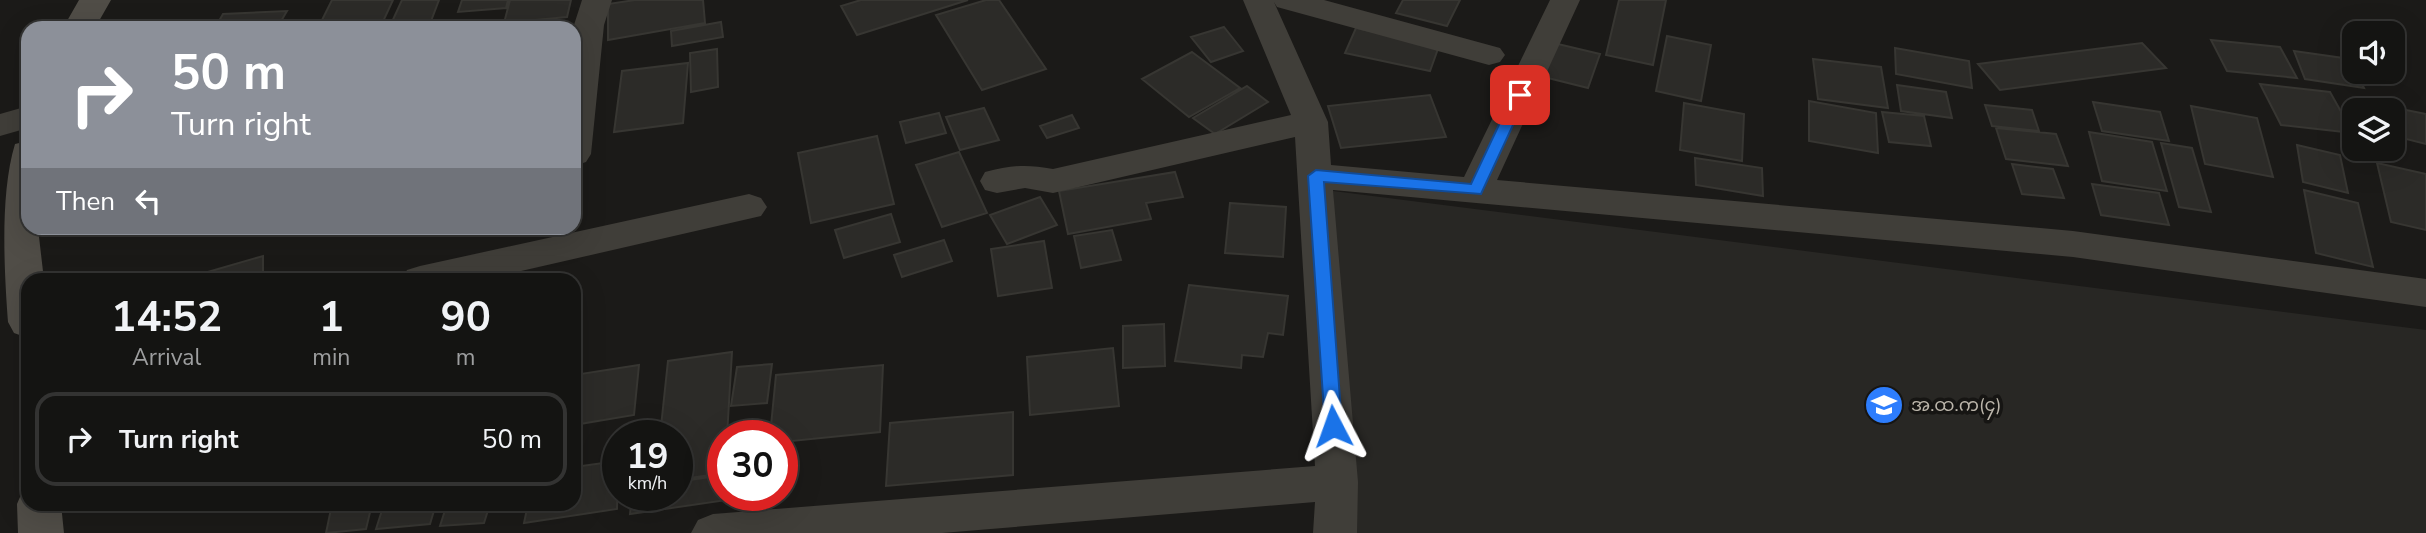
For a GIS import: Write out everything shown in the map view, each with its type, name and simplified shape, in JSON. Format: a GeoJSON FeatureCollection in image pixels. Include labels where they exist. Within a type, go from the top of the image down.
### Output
{"type":"FeatureCollection","features":[{"type":"Feature","properties":{"kind":"main road"},"geometry":{"type":"LineString","coordinates":[[83,21],[95,0]]}},
{"type":"Feature","properties":{"kind":"main road"},"geometry":{"type":"LineString","coordinates":[[21,176],[16,192],[23,273]]}},
{"type":"Feature","properties":{"kind":"main road"},"geometry":{"type":"LineString","coordinates":[[39,511],[41,533]]}},
{"type":"Feature","properties":{"kind":"street"},"geometry":{"type":"LineString","coordinates":[[581,94],[589,25],[597,0]]}},
{"type":"Feature","properties":{"kind":"street"},"geometry":{"type":"LineString","coordinates":[[1258,0],[1311,122],[1337,482],[1335,533]]}},
{"type":"Feature","properties":{"kind":"street"},"geometry":{"type":"LineString","coordinates":[[1288,0],[1489,55]]}},
{"type":"Feature","properties":{"kind":"street"},"geometry":{"type":"LineString","coordinates":[[1475,190],[1566,0]]}},
{"type":"Feature","properties":{"kind":"street"},"geometry":{"type":"LineString","coordinates":[[0,125],[21,119]]}},
{"type":"Feature","properties":{"kind":"street"},"geometry":{"type":"LineString","coordinates":[[997,181],[1026,176],[1053,181],[1311,122]]}},
{"type":"Feature","properties":{"kind":"street"},"geometry":{"type":"LineString","coordinates":[[1316,176],[2073,244],[2426,293]]}},
{"type":"Feature","properties":{"kind":"street"},"geometry":{"type":"LineString","coordinates":[[445,273],[564,239],[749,207]]}},
{"type":"Feature","properties":{"kind":"street"},"geometry":{"type":"LineString","coordinates":[[740,532],[1337,482]]}},
{"type":"Feature","properties":{"kind":"shaded area","name":"အ.ထ.က(၄)"},"geometry":{"type":"Polygon","coordinates":[[[1333,191],[2426,330],[2426,533],[1344,533],[1333,191]]]}},
{"type":"Feature","properties":{"kind":"building"},"geometry":{"type":"Polygon","coordinates":[[[332,0],[393,0],[383,21],[322,21],[332,0]]]}},
{"type":"Feature","properties":{"kind":"building"},"geometry":{"type":"Polygon","coordinates":[[[402,0],[439,0],[431,21],[392,21],[402,0]]]}},
{"type":"Feature","properties":{"kind":"building"},"geometry":{"type":"Polygon","coordinates":[[[462,0],[508,0],[506,8],[458,12],[462,0]]]}},
{"type":"Feature","properties":{"kind":"building"},"geometry":{"type":"Polygon","coordinates":[[[510,0],[571,0],[567,17],[505,21],[510,0]]]}},
{"type":"Feature","properties":{"kind":"building"},"geometry":{"type":"Polygon","coordinates":[[[635,0],[703,0],[705,23],[608,40],[608,4],[635,0]]]}},
{"type":"Feature","properties":{"kind":"building"},"geometry":{"type":"Polygon","coordinates":[[[861,0],[968,0],[857,35],[841,6],[861,0]]]}},
{"type":"Feature","properties":{"kind":"building"},"geometry":{"type":"Polygon","coordinates":[[[986,0],[999,0],[1046,69],[982,90],[936,15],[986,0]]]}},
{"type":"Feature","properties":{"kind":"building"},"geometry":{"type":"Polygon","coordinates":[[[1403,0],[1460,0],[1447,26],[1396,13],[1403,0]]]}},
{"type":"Feature","properties":{"kind":"building"},"geometry":{"type":"Polygon","coordinates":[[[1619,0],[1666,0],[1653,65],[1606,55],[1619,0]]]}},
{"type":"Feature","properties":{"kind":"building"},"geometry":{"type":"Polygon","coordinates":[[[287,11],[281,21],[219,21],[223,14],[287,11]]]}},
{"type":"Feature","properties":{"kind":"building"},"geometry":{"type":"Polygon","coordinates":[[[721,22],[723,37],[672,46],[671,31],[721,22]]]}},
{"type":"Feature","properties":{"kind":"building"},"geometry":{"type":"Polygon","coordinates":[[[1224,27],[1243,51],[1211,62],[1191,37],[1224,27]]]}},
{"type":"Feature","properties":{"kind":"building"},"geometry":{"type":"Polygon","coordinates":[[[1356,28],[1439,46],[1430,71],[1345,53],[1356,28]]]}},
{"type":"Feature","properties":{"kind":"building"},"geometry":{"type":"Polygon","coordinates":[[[1667,36],[1711,45],[1701,101],[1656,91],[1667,36]]]}},
{"type":"Feature","properties":{"kind":"building"},"geometry":{"type":"Polygon","coordinates":[[[1541,40],[1600,54],[1588,88],[1528,73],[1541,40]]]}},
{"type":"Feature","properties":{"kind":"building"},"geometry":{"type":"Polygon","coordinates":[[[2211,40],[2280,47],[2297,78],[2227,71],[2211,40]]]}},
{"type":"Feature","properties":{"kind":"building"},"geometry":{"type":"Polygon","coordinates":[[[2142,43],[2166,68],[2000,90],[1978,64],[2142,43]]]}},
{"type":"Feature","properties":{"kind":"building"},"geometry":{"type":"Polygon","coordinates":[[[1895,48],[1969,61],[1972,88],[1896,74],[1895,48]]]}},
{"type":"Feature","properties":{"kind":"building"},"geometry":{"type":"Polygon","coordinates":[[[717,49],[718,87],[691,92],[690,53],[717,49]]]}},
{"type":"Feature","properties":{"kind":"building"},"geometry":{"type":"Polygon","coordinates":[[[2294,51],[2342,58],[2342,84],[2362,84],[2364,88],[2305,79],[2294,51]]]}},
{"type":"Feature","properties":{"kind":"building"},"geometry":{"type":"Polygon","coordinates":[[[1192,52],[1240,88],[1189,117],[1142,79],[1192,52]]]}},
{"type":"Feature","properties":{"kind":"building"},"geometry":{"type":"Polygon","coordinates":[[[1813,59],[1881,67],[1888,108],[1818,99],[1813,59]]]}},
{"type":"Feature","properties":{"kind":"building"},"geometry":{"type":"Polygon","coordinates":[[[688,63],[683,123],[614,132],[622,71],[688,63]]]}},
{"type":"Feature","properties":{"kind":"building"},"geometry":{"type":"Polygon","coordinates":[[[2260,84],[2330,92],[2342,113],[2342,132],[2281,125],[2260,84]]]}},
{"type":"Feature","properties":{"kind":"building"},"geometry":{"type":"Polygon","coordinates":[[[1897,85],[1946,92],[1952,118],[1901,111],[1897,85]]]}},
{"type":"Feature","properties":{"kind":"building"},"geometry":{"type":"Polygon","coordinates":[[[1247,86],[1268,102],[1215,134],[1193,118],[1247,86]]]}},
{"type":"Feature","properties":{"kind":"building"},"geometry":{"type":"Polygon","coordinates":[[[1430,95],[1446,137],[1341,148],[1328,106],[1430,95]]]}},
{"type":"Feature","properties":{"kind":"building"},"geometry":{"type":"Polygon","coordinates":[[[1809,101],[1876,113],[1878,153],[1809,141],[1809,101]]]}},
{"type":"Feature","properties":{"kind":"building"},"geometry":{"type":"Polygon","coordinates":[[[2093,102],[2160,112],[2169,141],[2102,131],[2093,102]]]}},
{"type":"Feature","properties":{"kind":"building"},"geometry":{"type":"Polygon","coordinates":[[[1684,103],[1744,114],[1742,161],[1680,150],[1684,103]]]}},
{"type":"Feature","properties":{"kind":"building"},"geometry":{"type":"Polygon","coordinates":[[[1985,105],[2032,110],[2039,131],[1992,126],[1985,105]]]}},
{"type":"Feature","properties":{"kind":"building"},"geometry":{"type":"Polygon","coordinates":[[[2191,106],[2257,118],[2273,177],[2205,164],[2191,106]]]}},
{"type":"Feature","properties":{"kind":"building"},"geometry":{"type":"Polygon","coordinates":[[[984,108],[999,140],[960,150],[946,117],[984,108]]]}},
{"type":"Feature","properties":{"kind":"building"},"geometry":{"type":"Polygon","coordinates":[[[2405,110],[2426,114],[2426,144],[2406,139],[2405,110]]]}},
{"type":"Feature","properties":{"kind":"building"},"geometry":{"type":"Polygon","coordinates":[[[1882,112],[1924,116],[1931,146],[1889,142],[1882,112]]]}},
{"type":"Feature","properties":{"kind":"building"},"geometry":{"type":"Polygon","coordinates":[[[939,113],[946,133],[906,143],[900,122],[939,113]]]}},
{"type":"Feature","properties":{"kind":"building"},"geometry":{"type":"Polygon","coordinates":[[[1072,115],[1079,128],[1047,138],[1040,126],[1072,115]]]}},
{"type":"Feature","properties":{"kind":"building"},"geometry":{"type":"Polygon","coordinates":[[[1996,128],[2056,134],[2068,166],[2006,159],[1996,128]]]}},
{"type":"Feature","properties":{"kind":"building"},"geometry":{"type":"Polygon","coordinates":[[[2089,132],[2152,142],[2167,191],[2102,181],[2089,132]]]}},
{"type":"Feature","properties":{"kind":"building"},"geometry":{"type":"Polygon","coordinates":[[[877,136],[894,204],[811,223],[798,153],[877,136]]]}},
{"type":"Feature","properties":{"kind":"building"},"geometry":{"type":"Polygon","coordinates":[[[2161,143],[2192,148],[2211,212],[2179,207],[2161,143]]]}},
{"type":"Feature","properties":{"kind":"building"},"geometry":{"type":"Polygon","coordinates":[[[2297,145],[2340,155],[2348,193],[2303,182],[2297,145]]]}},
{"type":"Feature","properties":{"kind":"building"},"geometry":{"type":"Polygon","coordinates":[[[959,152],[987,213],[942,227],[916,165],[959,152]]]}},
{"type":"Feature","properties":{"kind":"building"},"geometry":{"type":"Polygon","coordinates":[[[1695,158],[1762,168],[1763,196],[1696,185],[1695,158]]]}},
{"type":"Feature","properties":{"kind":"building"},"geometry":{"type":"Polygon","coordinates":[[[2377,163],[2426,174],[2426,230],[2391,222],[2377,163]]]}},
{"type":"Feature","properties":{"kind":"building"},"geometry":{"type":"Polygon","coordinates":[[[2012,164],[2053,169],[2064,198],[2022,194],[2012,164]]]}},
{"type":"Feature","properties":{"kind":"building"},"geometry":{"type":"Polygon","coordinates":[[[1175,172],[1183,197],[1146,203],[1151,219],[1068,234],[1059,191],[1175,172]]]}},
{"type":"Feature","properties":{"kind":"building"},"geometry":{"type":"Polygon","coordinates":[[[2092,184],[2159,193],[2169,225],[2101,215],[2092,184]]]}},
{"type":"Feature","properties":{"kind":"building"},"geometry":{"type":"Polygon","coordinates":[[[2304,190],[2358,203],[2373,267],[2316,253],[2304,190]]]}},
{"type":"Feature","properties":{"kind":"building"},"geometry":{"type":"Polygon","coordinates":[[[1040,197],[1057,225],[1007,244],[990,215],[1040,197]]]}},
{"type":"Feature","properties":{"kind":"building"},"geometry":{"type":"Polygon","coordinates":[[[1230,203],[1286,207],[1283,257],[1225,253],[1230,203]]]}},
{"type":"Feature","properties":{"kind":"building"},"geometry":{"type":"Polygon","coordinates":[[[891,214],[900,242],[844,258],[835,230],[891,214]]]}},
{"type":"Feature","properties":{"kind":"building"},"geometry":{"type":"Polygon","coordinates":[[[1112,230],[1121,260],[1081,268],[1074,236],[1112,230]]]}},
{"type":"Feature","properties":{"kind":"building"},"geometry":{"type":"Polygon","coordinates":[[[944,240],[952,261],[902,277],[894,255],[944,240]]]}},
{"type":"Feature","properties":{"kind":"building"},"geometry":{"type":"Polygon","coordinates":[[[1044,241],[1052,288],[998,296],[991,249],[1044,241]]]}},
{"type":"Feature","properties":{"kind":"building"},"geometry":{"type":"Polygon","coordinates":[[[263,256],[263,273],[204,273],[263,256]]]}},
{"type":"Feature","properties":{"kind":"building"},"geometry":{"type":"Polygon","coordinates":[[[1189,285],[1288,296],[1283,335],[1268,333],[1263,357],[1242,355],[1241,368],[1175,361],[1189,285]]]}},
{"type":"Feature","properties":{"kind":"building"},"geometry":{"type":"Polygon","coordinates":[[[1164,324],[1165,366],[1123,368],[1123,326],[1164,324]]]}},
{"type":"Feature","properties":{"kind":"building"},"geometry":{"type":"Polygon","coordinates":[[[1113,348],[1119,406],[1030,415],[1027,357],[1113,348]]]}},
{"type":"Feature","properties":{"kind":"building"},"geometry":{"type":"Polygon","coordinates":[[[732,352],[728,420],[707,420],[707,475],[693,478],[693,420],[662,420],[668,361],[732,352]]]}},
{"type":"Feature","properties":{"kind":"building"},"geometry":{"type":"Polygon","coordinates":[[[772,364],[767,403],[731,406],[737,367],[772,364]]]}},
{"type":"Feature","properties":{"kind":"building"},"geometry":{"type":"Polygon","coordinates":[[[639,365],[634,415],[581,424],[581,374],[639,365]]]}},
{"type":"Feature","properties":{"kind":"building"},"geometry":{"type":"Polygon","coordinates":[[[883,365],[880,432],[798,440],[798,420],[772,420],[776,375],[883,365]]]}},
{"type":"Feature","properties":{"kind":"building"},"geometry":{"type":"Polygon","coordinates":[[[1013,412],[1013,475],[886,486],[890,423],[1013,412]]]}},
{"type":"Feature","properties":{"kind":"building"},"geometry":{"type":"Polygon","coordinates":[[[602,463],[604,511],[524,523],[527,511],[581,511],[581,466],[602,463]]]}},
{"type":"Feature","properties":{"kind":"building"},"geometry":{"type":"Polygon","coordinates":[[[707,477],[707,503],[693,505],[693,480],[707,477]]]}},
{"type":"Feature","properties":{"kind":"building"},"geometry":{"type":"Polygon","coordinates":[[[331,511],[370,511],[366,529],[326,533],[331,511]]]}},
{"type":"Feature","properties":{"kind":"building"},"geometry":{"type":"Polygon","coordinates":[[[382,511],[434,511],[430,524],[376,529],[382,511]]]}},
{"type":"Feature","properties":{"kind":"building"},"geometry":{"type":"Polygon","coordinates":[[[445,511],[488,511],[484,523],[440,526],[445,511]]]}},
{"type":"Feature","properties":{"kind":"building"},"geometry":{"type":"Polygon","coordinates":[[[630,511],[651,511],[630,514],[630,511]]]}},
{"type":"Feature","properties":{"kind":"place","name":"အ.ထ.က(၄)"},"geometry":{"type":"Point","coordinates":[1884,405]}},
{"type":"Feature","properties":{"kind":"route"},"geometry":{"type":"LineString","coordinates":[[1333,426],[1316,176],[1475,190],[1520,95]]}}]}
